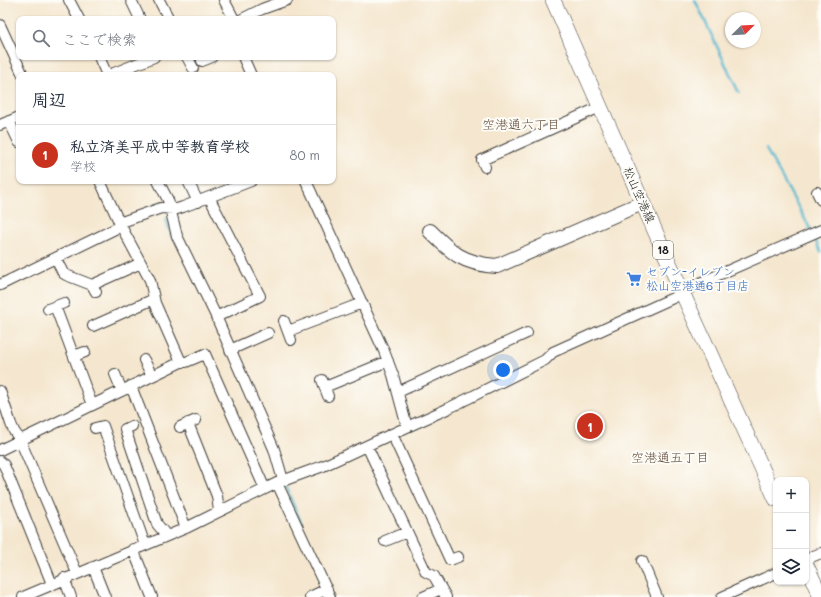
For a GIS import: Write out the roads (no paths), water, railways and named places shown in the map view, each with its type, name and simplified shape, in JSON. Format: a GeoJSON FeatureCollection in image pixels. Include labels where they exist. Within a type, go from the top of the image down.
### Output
{"type":"FeatureCollection","features":[{"type":"Feature","properties":{"kind":"main road","name":"松山空港線"},"geometry":{"type":"LineString","coordinates":[[553,0],[642,203],[773,492]]}},
{"type":"Feature","properties":{"kind":"main road"},"geometry":{"type":"LineString","coordinates":[[809,571],[821,597]]}},
{"type":"Feature","properties":{"kind":"street"},"geometry":{"type":"LineString","coordinates":[[70,0],[78,16]]}},
{"type":"Feature","properties":{"kind":"street"},"geometry":{"type":"LineString","coordinates":[[131,0],[139,16]]}},
{"type":"Feature","properties":{"kind":"street"},"geometry":{"type":"LineString","coordinates":[[159,0],[167,16]]}},
{"type":"Feature","properties":{"kind":"street"},"geometry":{"type":"LineString","coordinates":[[224,0],[232,16]]}},
{"type":"Feature","properties":{"kind":"street"},"geometry":{"type":"LineString","coordinates":[[248,16],[276,2],[288,0]]}},
{"type":"Feature","properties":{"kind":"street"},"geometry":{"type":"LineString","coordinates":[[0,25],[16,60]]}},
{"type":"Feature","properties":{"kind":"street"},"geometry":{"type":"LineString","coordinates":[[16,60],[22,72]]}},
{"type":"Feature","properties":{"kind":"street"},"geometry":{"type":"LineString","coordinates":[[100,60],[106,72]]}},
{"type":"Feature","properties":{"kind":"street"},"geometry":{"type":"LineString","coordinates":[[116,72],[146,60]]}},
{"type":"Feature","properties":{"kind":"street"},"geometry":{"type":"LineString","coordinates":[[189,60],[193,68]]}},
{"type":"Feature","properties":{"kind":"street"},"geometry":{"type":"LineString","coordinates":[[244,60],[250,72]]}},
{"type":"Feature","properties":{"kind":"street"},"geometry":{"type":"LineString","coordinates":[[485,167],[482,160],[509,142],[549,134],[600,106]]}},
{"type":"Feature","properties":{"kind":"street"},"geometry":{"type":"LineString","coordinates":[[16,118],[4,123],[16,138]]}},
{"type":"Feature","properties":{"kind":"street"},"geometry":{"type":"LineString","coordinates":[[101,184],[120,225],[150,280],[154,299],[181,362]]}},
{"type":"Feature","properties":{"kind":"street"},"geometry":{"type":"LineString","coordinates":[[160,184],[168,200],[177,236],[216,317],[274,449],[280,482],[328,593],[310,597]]}},
{"type":"Feature","properties":{"kind":"street"},"geometry":{"type":"LineString","coordinates":[[189,184],[198,202]]}},
{"type":"Feature","properties":{"kind":"street"},"geometry":{"type":"LineString","coordinates":[[0,285],[56,259],[120,225],[161,208],[177,209],[198,202],[232,184]]}},
{"type":"Feature","properties":{"kind":"street"},"geometry":{"type":"LineString","coordinates":[[307,184],[388,362],[407,426]]}},
{"type":"Feature","properties":{"kind":"street"},"geometry":{"type":"LineString","coordinates":[[210,197],[260,296],[216,317]]}},
{"type":"Feature","properties":{"kind":"street"},"geometry":{"type":"LineString","coordinates":[[430,230],[452,251],[468,262],[497,266],[642,203]]}},
{"type":"Feature","properties":{"kind":"street"},"geometry":{"type":"LineString","coordinates":[[23,597],[64,578],[186,528],[280,482],[323,466],[407,426],[447,410],[546,360],[553,352],[673,298],[693,286],[821,230]]}},
{"type":"Feature","properties":{"kind":"street"},"geometry":{"type":"LineString","coordinates":[[56,259],[63,273],[94,289],[141,263]]}},
{"type":"Feature","properties":{"kind":"street"},"geometry":{"type":"LineString","coordinates":[[98,320],[154,299]]}},
{"type":"Feature","properties":{"kind":"street"},"geometry":{"type":"LineString","coordinates":[[288,330],[362,303]]}},
{"type":"Feature","properties":{"kind":"street"},"geometry":{"type":"LineString","coordinates":[[56,306],[92,405]]}},
{"type":"Feature","properties":{"kind":"street"},"geometry":{"type":"LineString","coordinates":[[230,350],[268,333]]}},
{"type":"Feature","properties":{"kind":"street"},"geometry":{"type":"LineString","coordinates":[[398,392],[441,377],[486,357],[518,342],[527,333]]}},
{"type":"Feature","properties":{"kind":"street"},"geometry":{"type":"LineString","coordinates":[[74,356],[85,352]]}},
{"type":"Feature","properties":{"kind":"street"},"geometry":{"type":"LineString","coordinates":[[0,450],[181,362],[186,362],[205,354],[265,489]]}},
{"type":"Feature","properties":{"kind":"street"},"geometry":{"type":"LineString","coordinates":[[144,360],[152,376]]}},
{"type":"Feature","properties":{"kind":"street"},"geometry":{"type":"LineString","coordinates":[[325,388],[388,362]]}},
{"type":"Feature","properties":{"kind":"street"},"geometry":{"type":"LineString","coordinates":[[115,374],[122,391]]}},
{"type":"Feature","properties":{"kind":"street"},"geometry":{"type":"LineString","coordinates":[[132,386],[186,528]]}},
{"type":"Feature","properties":{"kind":"street"},"geometry":{"type":"LineString","coordinates":[[4,396],[14,431],[20,440],[77,573]]}},
{"type":"Feature","properties":{"kind":"street"},"geometry":{"type":"LineString","coordinates":[[188,423],[213,474],[219,511]]}},
{"type":"Feature","properties":{"kind":"street"},"geometry":{"type":"LineString","coordinates":[[95,428],[103,426],[111,461],[124,500],[144,545]]}},
{"type":"Feature","properties":{"kind":"street"},"geometry":{"type":"LineString","coordinates":[[132,426],[125,429],[140,458],[154,500],[157,524],[167,536]]}},
{"type":"Feature","properties":{"kind":"street"},"geometry":{"type":"LineString","coordinates":[[392,434],[450,560],[458,557]]}},
{"type":"Feature","properties":{"kind":"street"},"geometry":{"type":"LineString","coordinates":[[367,446],[426,572],[434,576],[444,593],[423,597]]}},
{"type":"Feature","properties":{"kind":"street"},"geometry":{"type":"LineString","coordinates":[[0,461],[4,465],[14,500],[32,544],[52,584]]}},
{"type":"Feature","properties":{"kind":"street"},"geometry":{"type":"LineString","coordinates":[[385,541],[407,532]]}},
{"type":"Feature","properties":{"kind":"street"},"geometry":{"type":"LineString","coordinates":[[134,549],[152,597]]}},
{"type":"Feature","properties":{"kind":"street"},"geometry":{"type":"LineString","coordinates":[[809,558],[821,552]]}},
{"type":"Feature","properties":{"kind":"street"},"geometry":{"type":"LineString","coordinates":[[642,561],[657,597]]}},
{"type":"Feature","properties":{"kind":"street"},"geometry":{"type":"LineString","coordinates":[[93,567],[105,597]]}},
{"type":"Feature","properties":{"kind":"street"},"geometry":{"type":"LineString","coordinates":[[722,597],[773,574]]}},
{"type":"Feature","properties":{"kind":"street"},"geometry":{"type":"LineString","coordinates":[[64,578],[71,597]]}},
{"type":"Feature","properties":{"kind":"waterway"},"geometry":{"type":"LineString","coordinates":[[695,0],[739,93]]}},
{"type":"Feature","properties":{"kind":"waterway"},"geometry":{"type":"LineString","coordinates":[[766,149],[811,230]]}},
{"type":"Feature","properties":{"kind":"waterway"},"geometry":{"type":"LineString","coordinates":[[166,219],[172,237]]}},
{"type":"Feature","properties":{"kind":"waterway"},"geometry":{"type":"LineString","coordinates":[[814,238],[821,252]]}},
{"type":"Feature","properties":{"kind":"waterway"},"geometry":{"type":"LineString","coordinates":[[285,486],[301,522]]}},
{"type":"Feature","properties":{"kind":"place","name":"セブン-イレブン 松山空港通6丁目店"},"geometry":{"type":"Point","coordinates":[634,279]}},
{"type":"Feature","properties":{"kind":"place","name":"私立済美平成中等教育学校"},"geometry":{"type":"Point","coordinates":[590,426]}},
{"type":"Feature","properties":{"kind":"district","name":"空港通六丁目"},"geometry":{"type":"Point","coordinates":[521,124]}},
{"type":"Feature","properties":{"kind":"district","name":"空港通五丁目"},"geometry":{"type":"Point","coordinates":[670,457]}}]}
